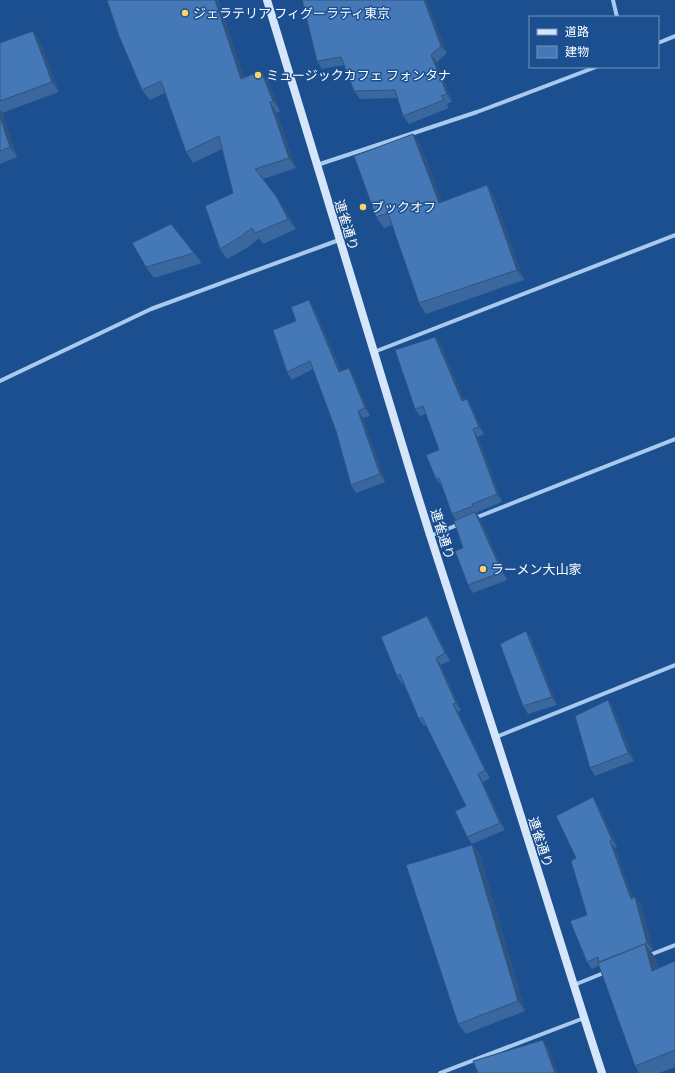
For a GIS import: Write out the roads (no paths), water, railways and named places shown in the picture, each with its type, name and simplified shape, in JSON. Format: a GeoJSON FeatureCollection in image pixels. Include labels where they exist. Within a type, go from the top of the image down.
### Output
{"type":"FeatureCollection","features":[{"type":"Feature","properties":{"kind":"main road","name":"連雀通り"},"geometry":{"type":"LineString","coordinates":[[266,0],[430,536],[602,1073]]}},
{"type":"Feature","properties":{"kind":"street"},"geometry":{"type":"LineString","coordinates":[[613,0],[618,16]]}},
{"type":"Feature","properties":{"kind":"street"},"geometry":{"type":"LineString","coordinates":[[659,43],[675,36]]}},
{"type":"Feature","properties":{"kind":"street"},"geometry":{"type":"LineString","coordinates":[[316,165],[477,112],[593,68]]}},
{"type":"Feature","properties":{"kind":"street"},"geometry":{"type":"LineString","coordinates":[[374,352],[675,235]]}},
{"type":"Feature","properties":{"kind":"street"},"geometry":{"type":"LineString","coordinates":[[0,381],[151,309],[339,240]]}},
{"type":"Feature","properties":{"kind":"street"},"geometry":{"type":"LineString","coordinates":[[430,536],[675,439]]}},
{"type":"Feature","properties":{"kind":"street"},"geometry":{"type":"LineString","coordinates":[[495,737],[675,665]]}},
{"type":"Feature","properties":{"kind":"street"},"geometry":{"type":"LineString","coordinates":[[639,959],[675,945]]}},
{"type":"Feature","properties":{"kind":"street"},"geometry":{"type":"LineString","coordinates":[[574,985],[610,971]]}},
{"type":"Feature","properties":{"kind":"street"},"geometry":{"type":"LineString","coordinates":[[440,1073],[584,1018]]}},
{"type":"Feature","properties":{"kind":"place","name":"ジェラテリア フィグーラティ東京"},"geometry":{"type":"Point","coordinates":[185,13]}},
{"type":"Feature","properties":{"kind":"place","name":"ミュージックカフェ フォンタナ"},"geometry":{"type":"Point","coordinates":[258,75]}},
{"type":"Feature","properties":{"kind":"place","name":"ブックオフ"},"geometry":{"type":"Point","coordinates":[363,207]}},
{"type":"Feature","properties":{"kind":"place","name":"ラーメン大山家"},"geometry":{"type":"Point","coordinates":[483,569]}}]}
